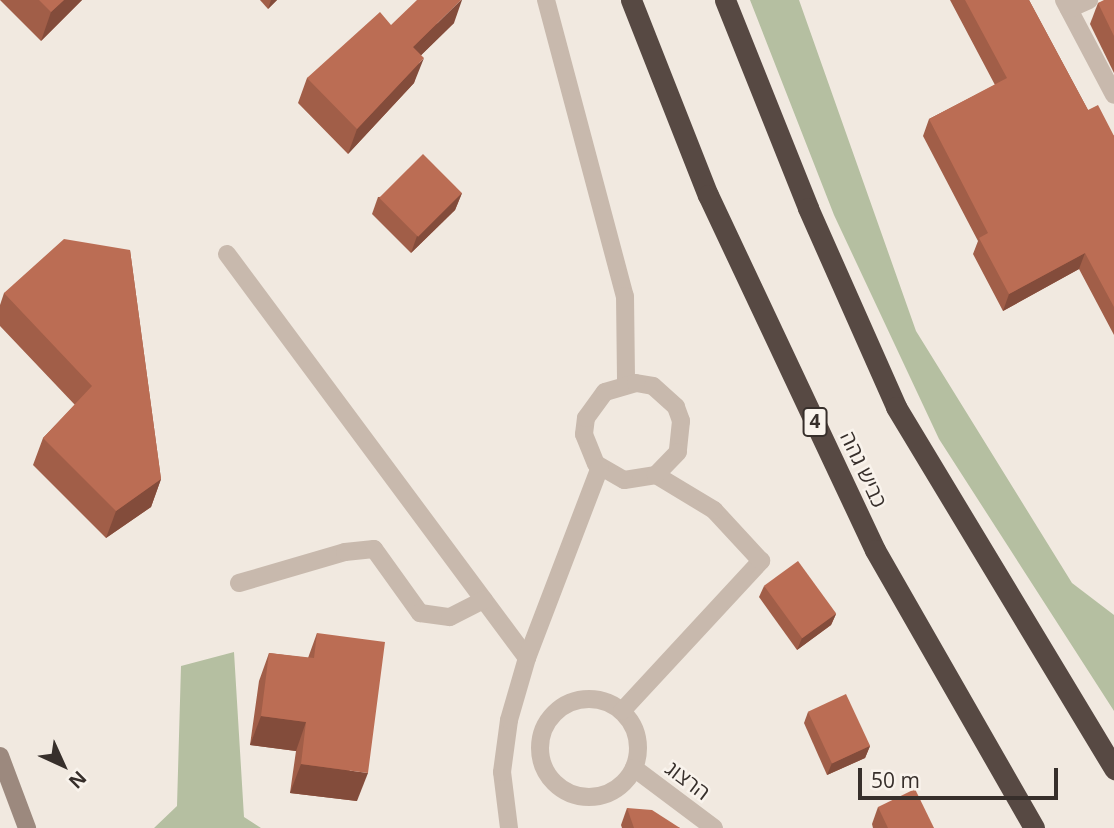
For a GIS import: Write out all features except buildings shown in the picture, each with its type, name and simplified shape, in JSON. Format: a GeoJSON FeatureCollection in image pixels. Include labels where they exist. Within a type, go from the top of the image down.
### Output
{"type":"FeatureCollection","features":[{"type":"Feature","properties":{"kind":"highway","name":"כביש גהה"},"geometry":{"type":"LineString","coordinates":[[631,0],[708,195],[875,550],[1034,828]]}},
{"type":"Feature","properties":{"kind":"highway"},"geometry":{"type":"LineString","coordinates":[[725,0],[808,208],[897,407],[1114,769]]}},
{"type":"Feature","properties":{"kind":"street"},"geometry":{"type":"LineString","coordinates":[[546,0],[625,296],[626,384]]}},
{"type":"Feature","properties":{"kind":"street"},"geometry":{"type":"LineString","coordinates":[[1089,0],[1066,4],[1114,95]]}},
{"type":"Feature","properties":{"kind":"street"},"geometry":{"type":"LineString","coordinates":[[227,254],[527,659]]}},
{"type":"Feature","properties":{"kind":"street"},"geometry":{"type":"LineString","coordinates":[[626,384],[653,386],[666,395],[681,421],[678,452],[656,475],[624,480],[600,467],[588,450],[586,418],[605,392],[626,384]]}},
{"type":"Feature","properties":{"kind":"street"},"geometry":{"type":"LineString","coordinates":[[509,828],[502,772],[509,720],[527,659],[600,467]]}},
{"type":"Feature","properties":{"kind":"street"},"geometry":{"type":"LineString","coordinates":[[622,711],[761,561],[714,510],[656,475]]}},
{"type":"Feature","properties":{"kind":"street"},"geometry":{"type":"LineString","coordinates":[[239,583],[345,552],[374,549],[420,613],[450,617],[484,600]]}},
{"type":"Feature","properties":{"kind":"street"},"geometry":{"type":"LineString","coordinates":[[593,699],[622,711],[637,737],[634,768],[612,791],[580,796],[552,780],[542,758],[542,734],[561,708],[593,699]]}},
{"type":"Feature","properties":{"kind":"street"},"geometry":{"type":"LineString","coordinates":[[0,756],[27,828]]}},
{"type":"Feature","properties":{"kind":"street","name":"הרצוג"},"geometry":{"type":"LineString","coordinates":[[634,768],[714,828]]}},
{"type":"Feature","properties":{"kind":"green space"},"geometry":{"type":"Polygon","coordinates":[[[750,0],[799,0],[916,331],[1072,583],[1114,615],[1114,711],[939,439],[834,215],[750,0]]]}},
{"type":"Feature","properties":{"kind":"green space"},"geometry":{"type":"Polygon","coordinates":[[[234,652],[244,817],[261,828],[154,828],[177,806],[181,666],[234,652]]]}}]}
